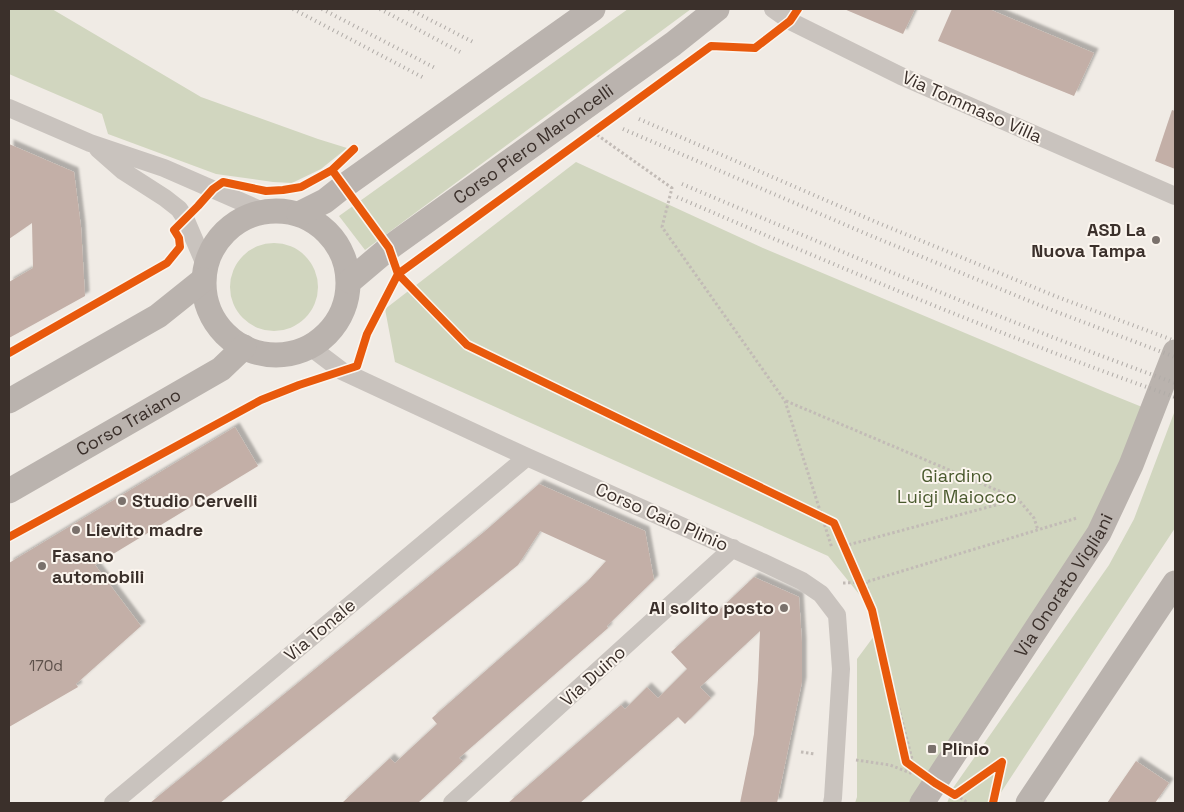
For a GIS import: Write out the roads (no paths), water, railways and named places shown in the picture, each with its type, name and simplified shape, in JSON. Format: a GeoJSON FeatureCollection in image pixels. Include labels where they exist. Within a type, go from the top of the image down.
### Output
{"type":"FeatureCollection","features":[{"type":"Feature","properties":{"kind":"main road"},"geometry":{"type":"LineString","coordinates":[[299,214],[325,201],[593,9]]}},
{"type":"Feature","properties":{"kind":"main road","name":"Corso Piero Maroncelli"},"geometry":{"type":"LineString","coordinates":[[350,281],[390,248],[673,44],[717,9]]}},
{"type":"Feature","properties":{"kind":"main road"},"geometry":{"type":"LineString","coordinates":[[265,212],[299,214],[317,224],[331,236],[340,249],[350,281],[348,298],[340,316],[327,333],[294,355],[276,358],[259,354],[244,347],[220,325],[212,314],[206,300],[205,273],[208,257],[232,226],[247,218],[265,212]]}},
{"type":"Feature","properties":{"kind":"main road"},"geometry":{"type":"LineString","coordinates":[[9,402],[158,316],[205,273]]}},
{"type":"Feature","properties":{"kind":"main road","name":"Corso Traiano"},"geometry":{"type":"LineString","coordinates":[[9,491],[221,369],[244,347]]}},
{"type":"Feature","properties":{"kind":"main road","name":"Via Onorato Vigliani"},"geometry":{"type":"LineString","coordinates":[[922,803],[945,789],[1099,533],[1131,465],[1175,352]]}},
{"type":"Feature","properties":{"kind":"main road"},"geometry":{"type":"LineString","coordinates":[[1028,803],[1175,583]]}},
{"type":"Feature","properties":{"kind":"street","name":"Via Tommaso Villa"},"geometry":{"type":"LineString","coordinates":[[773,9],[790,21],[901,76],[1175,196]]}},
{"type":"Feature","properties":{"kind":"street"},"geometry":{"type":"LineString","coordinates":[[9,108],[90,143],[164,168],[265,212]]}},
{"type":"Feature","properties":{"kind":"street"},"geometry":{"type":"LineString","coordinates":[[90,143],[123,171],[179,209],[185,218],[205,273]]}},
{"type":"Feature","properties":{"kind":"street","name":"Corso Caio Plinio"},"geometry":{"type":"LineString","coordinates":[[309,346],[342,371],[527,457],[802,580],[821,594],[837,615],[841,669],[832,803]]}},
{"type":"Feature","properties":{"kind":"street","name":"Via Tonale"},"geometry":{"type":"LineString","coordinates":[[113,803],[527,457]]}},
{"type":"Feature","properties":{"kind":"street","name":"Via Duino"},"geometry":{"type":"LineString","coordinates":[[452,803],[733,548]]}},
{"type":"Feature","properties":{"kind":"railway"},"geometry":{"type":"LineString","coordinates":[[293,9],[424,78]]}},
{"type":"Feature","properties":{"kind":"railway"},"geometry":{"type":"LineString","coordinates":[[322,9],[437,69]]}},
{"type":"Feature","properties":{"kind":"railway"},"geometry":{"type":"LineString","coordinates":[[380,9],[460,52]]}},
{"type":"Feature","properties":{"kind":"railway"},"geometry":{"type":"LineString","coordinates":[[409,9],[473,42]]}},
{"type":"Feature","properties":{"kind":"railway"},"geometry":{"type":"LineString","coordinates":[[639,119],[876,222],[1055,296],[1175,341]]}},
{"type":"Feature","properties":{"kind":"railway"},"geometry":{"type":"LineString","coordinates":[[623,129],[869,235],[1049,309],[1175,357]]}},
{"type":"Feature","properties":{"kind":"railway"},"geometry":{"type":"LineString","coordinates":[[682,184],[989,312],[1175,383]]}},
{"type":"Feature","properties":{"kind":"railway"},"geometry":{"type":"LineString","coordinates":[[677,197],[924,302],[1049,351],[1175,397]]}},
{"type":"Feature","properties":{"kind":"place","name":"ASD La Nuova Tampa"},"geometry":{"type":"Point","coordinates":[1156,240]}},
{"type":"Feature","properties":{"kind":"place","name":"Studio Cervelli"},"geometry":{"type":"Point","coordinates":[122,501]}},
{"type":"Feature","properties":{"kind":"place","name":"Lievito madre"},"geometry":{"type":"Point","coordinates":[76,530]}},
{"type":"Feature","properties":{"kind":"place","name":"Fasano automobili"},"geometry":{"type":"Point","coordinates":[42,566]}},
{"type":"Feature","properties":{"kind":"place","name":"Al solito posto"},"geometry":{"type":"Point","coordinates":[784,608]}},
{"type":"Feature","properties":{"kind":"place","name":"Plinio"},"geometry":{"type":"Point","coordinates":[932,749]}},
{"type":"Feature","properties":{"kind":"park label","name":"Giardino Luigi Maiocco"},"geometry":{"type":"Point","coordinates":[957,486]}}]}
